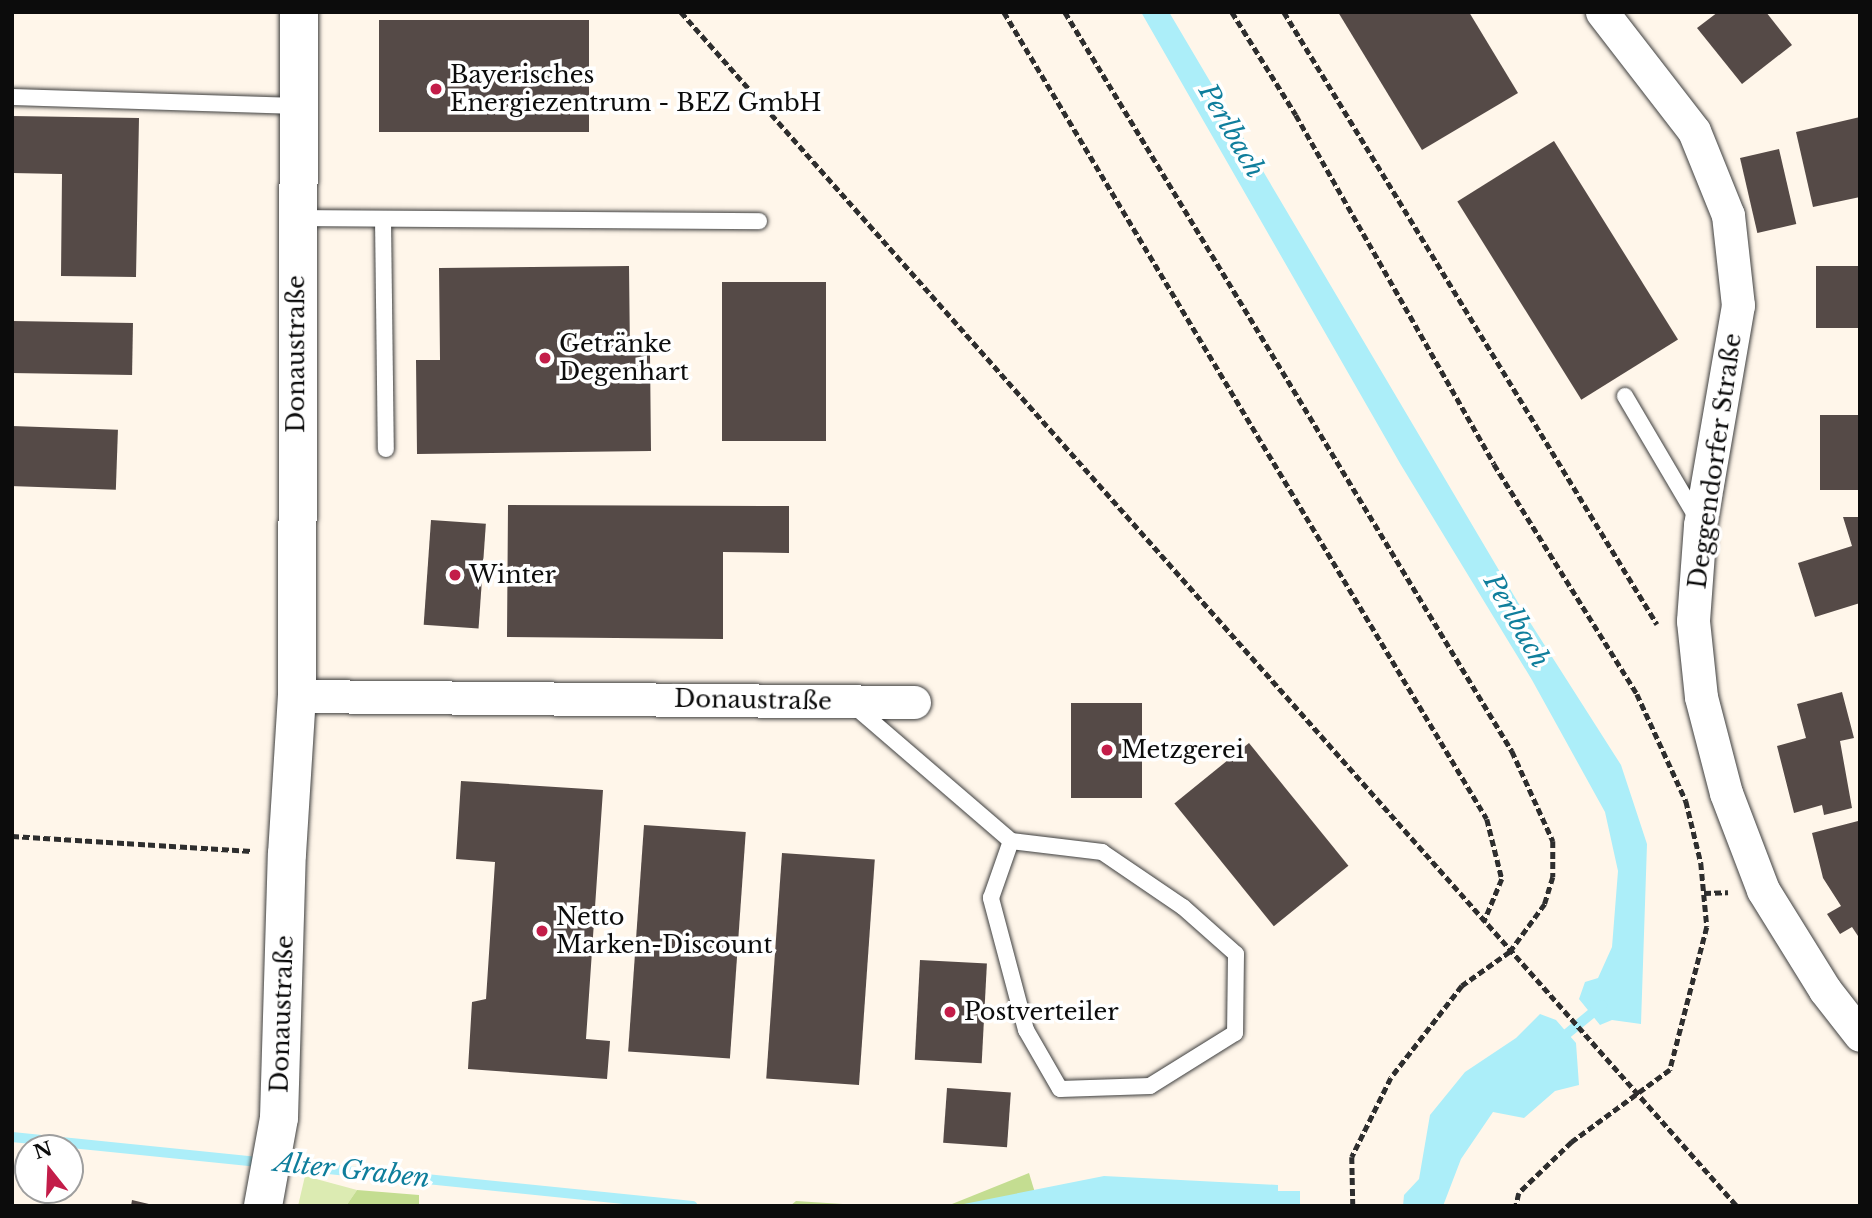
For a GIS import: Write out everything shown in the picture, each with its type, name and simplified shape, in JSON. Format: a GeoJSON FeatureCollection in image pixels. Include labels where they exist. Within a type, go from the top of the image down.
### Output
{"type":"FeatureCollection","features":[{"type":"Feature","properties":{"kind":"street","name":"Donaustraße"},"geometry":{"type":"LineString","coordinates":[[266,1197],[279,1118],[287,854],[297,696],[296,218],[299,12]]}},
{"type":"Feature","properties":{"kind":"street","name":"Deggendorfer Straße"},"geometry":{"type":"LineString","coordinates":[[1602,12],[1694,131],[1728,215],[1738,305],[1700,525],[1693,621],[1701,697],[1726,793],[1764,892],[1825,990],[1860,1035]]}},
{"type":"Feature","properties":{"kind":"street","name":"Donaustraße"},"geometry":{"type":"LineString","coordinates":[[297,696],[914,702]]}},
{"type":"Feature","properties":{"kind":"lane"},"geometry":{"type":"LineString","coordinates":[[12,97],[298,106]]}},
{"type":"Feature","properties":{"kind":"lane"},"geometry":{"type":"LineString","coordinates":[[296,218],[759,220]]}},
{"type":"Feature","properties":{"kind":"lane"},"geometry":{"type":"LineString","coordinates":[[383,219],[386,449]]}},
{"type":"Feature","properties":{"kind":"lane"},"geometry":{"type":"LineString","coordinates":[[1625,396],[1700,525]]}},
{"type":"Feature","properties":{"kind":"lane"},"geometry":{"type":"LineString","coordinates":[[849,702],[1011,841],[1102,852],[1183,906],[1236,954],[1235,1033],[1150,1086],[1060,1088],[1026,1030],[991,898],[1011,841]]}},
{"type":"Feature","properties":{"kind":"path"},"geometry":{"type":"LineString","coordinates":[[681,12],[1737,1206]]}},
{"type":"Feature","properties":{"kind":"path"},"geometry":{"type":"LineString","coordinates":[[1004,12],[1487,819],[1502,879],[1484,922]]}},
{"type":"Feature","properties":{"kind":"path"},"geometry":{"type":"LineString","coordinates":[[1065,12],[1512,751],[1553,841],[1553,877],[1545,904],[1510,952],[1462,986],[1391,1078],[1352,1157],[1353,1206]]}},
{"type":"Feature","properties":{"kind":"path"},"geometry":{"type":"LineString","coordinates":[[1232,12],[1296,115],[1494,464],[1637,694],[1686,801],[1704,893],[1707,927],[1670,1070],[1572,1142],[1519,1193],[1516,1206]]}},
{"type":"Feature","properties":{"kind":"path"},"geometry":{"type":"LineString","coordinates":[[1284,12],[1660,628]]}},
{"type":"Feature","properties":{"kind":"path"},"geometry":{"type":"LineString","coordinates":[[12,836],[287,854]]}},
{"type":"Feature","properties":{"kind":"path"},"geometry":{"type":"LineString","coordinates":[[1704,893],[1738,891]]}},
{"type":"Feature","properties":{"kind":"green space"},"geometry":{"type":"Polygon","coordinates":[[[1029,1173],[1039,1206],[947,1206],[1029,1173]]]}},
{"type":"Feature","properties":{"kind":"green space"},"geometry":{"type":"Polygon","coordinates":[[[305,1176],[357,1190],[346,1206],[298,1206],[305,1176]]]}},
{"type":"Feature","properties":{"kind":"green space"},"geometry":{"type":"Polygon","coordinates":[[[357,1190],[419,1195],[419,1206],[346,1206],[357,1190]]]}},
{"type":"Feature","properties":{"kind":"green space"},"geometry":{"type":"Polygon","coordinates":[[[796,1201],[874,1206],[790,1206],[796,1201]]]}},
{"type":"Feature","properties":{"kind":"water"},"geometry":{"type":"Polygon","coordinates":[[[1141,12],[1169,12],[1526,616],[1621,765],[1647,844],[1641,1024],[1612,1020],[1600,1025],[1579,999],[1585,982],[1598,978],[1612,947],[1618,871],[1605,812],[1532,680],[1401,465],[1141,12]]]}},
{"type":"Feature","properties":{"kind":"water"},"geometry":{"type":"Polygon","coordinates":[[[1540,1014],[1556,1020],[1576,1043],[1579,1085],[1555,1091],[1524,1118],[1493,1112],[1461,1159],[1443,1206],[1403,1206],[1404,1195],[1419,1179],[1430,1115],[1465,1072],[1516,1038],[1540,1014]]]}},
{"type":"Feature","properties":{"kind":"water"},"geometry":{"type":"Polygon","coordinates":[[[1104,1176],[1278,1185],[1278,1191],[1300,1191],[1300,1206],[964,1204],[1104,1176]]]}},
{"type":"Feature","properties":{"kind":"building"},"geometry":{"type":"Polygon","coordinates":[[[1338,12],[1469,12],[1518,93],[1422,150],[1338,12]]]}},
{"type":"Feature","properties":{"kind":"building"},"geometry":{"type":"Polygon","coordinates":[[[1718,12],[1766,12],[1792,45],[1742,84],[1697,28],[1718,12]]]}},
{"type":"Feature","properties":{"kind":"building"},"geometry":{"type":"Polygon","coordinates":[[[379,20],[589,20],[589,132],[379,132],[379,20]]]}},
{"type":"Feature","properties":{"kind":"building"},"geometry":{"type":"Polygon","coordinates":[[[12,116],[139,118],[136,277],[61,276],[62,174],[12,173],[12,116]]]}},
{"type":"Feature","properties":{"kind":"building"},"geometry":{"type":"Polygon","coordinates":[[[1860,117],[1860,197],[1813,207],[1796,132],[1860,117]]]}},
{"type":"Feature","properties":{"kind":"building"},"geometry":{"type":"Polygon","coordinates":[[[1554,141],[1678,339],[1581,400],[1457,201],[1554,141]]]}},
{"type":"Feature","properties":{"kind":"building"},"geometry":{"type":"Polygon","coordinates":[[[1779,149],[1796,224],[1757,233],[1740,158],[1779,149]]]}},
{"type":"Feature","properties":{"kind":"building","name":"Getränke Degenhart"},"geometry":{"type":"Polygon","coordinates":[[[629,266],[630,355],[650,355],[651,451],[417,454],[416,360],[440,360],[439,268],[629,266]]]}},
{"type":"Feature","properties":{"kind":"building"},"geometry":{"type":"Polygon","coordinates":[[[1816,266],[1860,266],[1860,328],[1816,328],[1816,266]]]}},
{"type":"Feature","properties":{"kind":"building"},"geometry":{"type":"Polygon","coordinates":[[[722,282],[826,282],[826,441],[722,441],[722,282]]]}},
{"type":"Feature","properties":{"kind":"building"},"geometry":{"type":"Polygon","coordinates":[[[12,321],[133,323],[132,375],[12,373],[12,321]]]}},
{"type":"Feature","properties":{"kind":"building"},"geometry":{"type":"Polygon","coordinates":[[[1820,415],[1860,415],[1860,490],[1820,490],[1820,415]]]}},
{"type":"Feature","properties":{"kind":"building"},"geometry":{"type":"Polygon","coordinates":[[[12,426],[118,430],[116,490],[12,486],[12,426]]]}},
{"type":"Feature","properties":{"kind":"building"},"geometry":{"type":"Polygon","coordinates":[[[508,505],[789,506],[789,553],[723,552],[723,639],[507,637],[508,505]]]}},
{"type":"Feature","properties":{"kind":"building"},"geometry":{"type":"Polygon","coordinates":[[[1843,517],[1860,517],[1860,603],[1815,617],[1798,563],[1852,546],[1843,517]]]}},
{"type":"Feature","properties":{"kind":"building","name":"Winter"},"geometry":{"type":"Polygon","coordinates":[[[431,520],[486,524],[479,629],[424,625],[431,520]]]}},
{"type":"Feature","properties":{"kind":"building"},"geometry":{"type":"Polygon","coordinates":[[[1842,692],[1854,738],[1840,741],[1852,808],[1824,815],[1822,805],[1794,813],[1777,746],[1806,738],[1797,704],[1842,692]]]}},
{"type":"Feature","properties":{"kind":"building","name":"Metzgerei"},"geometry":{"type":"Polygon","coordinates":[[[1071,703],[1142,703],[1142,798],[1071,798],[1071,703]]]}},
{"type":"Feature","properties":{"kind":"building"},"geometry":{"type":"Polygon","coordinates":[[[1249,743],[1348,866],[1274,926],[1174,803],[1249,743]]]}},
{"type":"Feature","properties":{"kind":"building","name":"Netto Marken-Discount"},"geometry":{"type":"Polygon","coordinates":[[[461,781],[603,790],[586,1039],[610,1041],[607,1079],[468,1069],[472,1002],[486,999],[495,862],[456,859],[461,781]]]}},
{"type":"Feature","properties":{"kind":"building"},"geometry":{"type":"Polygon","coordinates":[[[1858,821],[1860,939],[1852,927],[1840,934],[1827,914],[1841,906],[1823,878],[1812,833],[1858,821]]]}},
{"type":"Feature","properties":{"kind":"building"},"geometry":{"type":"Polygon","coordinates":[[[644,825],[746,832],[730,1059],[628,1051],[644,825]]]}},
{"type":"Feature","properties":{"kind":"building"},"geometry":{"type":"Polygon","coordinates":[[[782,853],[875,859],[859,1085],[766,1078],[782,853]]]}},
{"type":"Feature","properties":{"kind":"building","name":"Postverteiler"},"geometry":{"type":"Polygon","coordinates":[[[920,960],[987,964],[982,1063],[915,1060],[920,960]]]}},
{"type":"Feature","properties":{"kind":"building"},"geometry":{"type":"Polygon","coordinates":[[[947,1088],[1011,1092],[1007,1147],[943,1143],[947,1088]]]}},
{"type":"Feature","properties":{"kind":"building"},"geometry":{"type":"Polygon","coordinates":[[[132,1200],[153,1205],[131,1206],[132,1200]]]}},
{"type":"Feature","properties":{"kind":"waterway","name":"Perlbach"},"geometry":{"type":"LineString","coordinates":[[1558,1041],[1602,1005]]}},
{"type":"Feature","properties":{"kind":"waterway","name":"Alter Graben"},"geometry":{"type":"LineString","coordinates":[[12,1137],[693,1206]]}},
{"type":"Feature","properties":{"kind":"place","name":"Bayerisches Energiezentrum - BEZ GmbH"},"geometry":{"type":"Point","coordinates":[436,89]}},
{"type":"Feature","properties":{"kind":"place","name":"Getränke Degenhart"},"geometry":{"type":"Point","coordinates":[545,358]}},
{"type":"Feature","properties":{"kind":"place","name":"Winter"},"geometry":{"type":"Point","coordinates":[455,575]}},
{"type":"Feature","properties":{"kind":"place","name":"Metzgerei"},"geometry":{"type":"Point","coordinates":[1107,750]}},
{"type":"Feature","properties":{"kind":"place","name":"Netto Marken-Discount"},"geometry":{"type":"Point","coordinates":[542,931]}},
{"type":"Feature","properties":{"kind":"place","name":"Postverteiler"},"geometry":{"type":"Point","coordinates":[950,1012]}}]}
